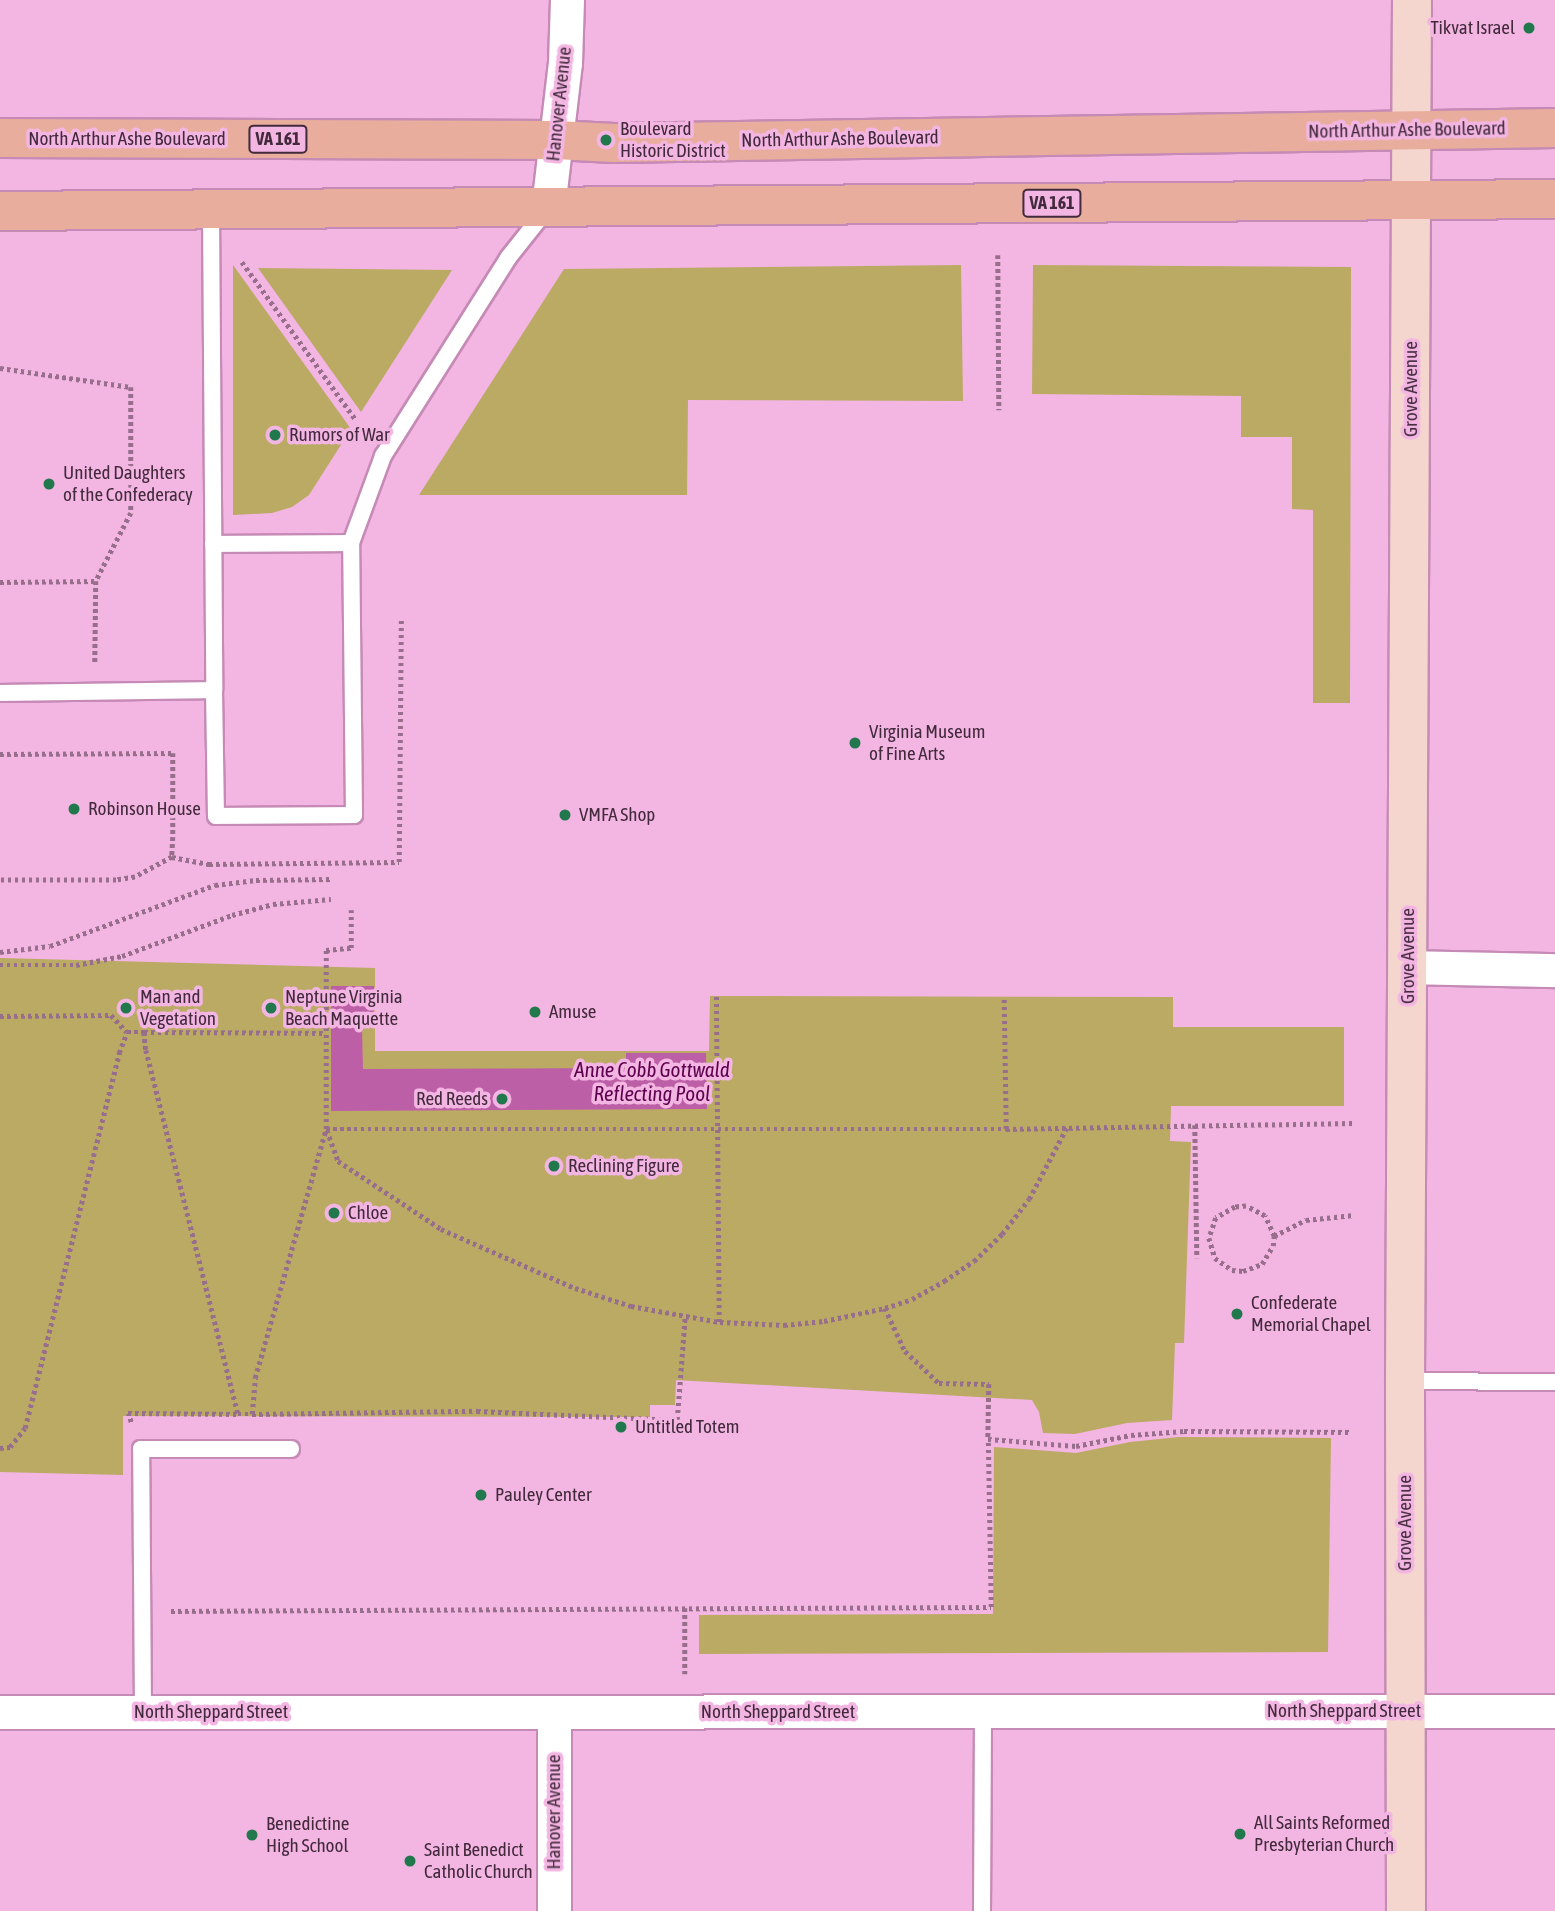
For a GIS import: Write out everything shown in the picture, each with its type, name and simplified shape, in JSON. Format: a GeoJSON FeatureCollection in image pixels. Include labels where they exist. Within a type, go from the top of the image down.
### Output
{"type":"FeatureCollection","features":[{"type":"Feature","properties":{"kind":"main road","name":"Grove Avenue"},"geometry":{"type":"LineString","coordinates":[[1406,1911],[1405,1381],[1412,0]]}},
{"type":"Feature","properties":{"kind":"main road","name":"North Arthur Ashe Boulevard"},"geometry":{"type":"LineString","coordinates":[[0,138],[555,140],[628,143],[1555,128]]}},
{"type":"Feature","properties":{"kind":"main road","name":"VA 161"},"geometry":{"type":"LineString","coordinates":[[0,211],[1555,199]]}},
{"type":"Feature","properties":{"kind":"street","name":"Hanover Avenue"},"geometry":{"type":"LineString","coordinates":[[548,207],[565,63],[566,0]]}},
{"type":"Feature","properties":{"kind":"street"},"geometry":{"type":"LineString","coordinates":[[1408,967],[1555,970]]}},
{"type":"Feature","properties":{"kind":"street","name":"North Sheppard Street"},"geometry":{"type":"LineString","coordinates":[[0,1712],[1555,1711]]}},
{"type":"Feature","properties":{"kind":"street","name":"Hanover Avenue"},"geometry":{"type":"LineString","coordinates":[[554,1712],[554,1911]]}},
{"type":"Feature","properties":{"kind":"lane"},"geometry":{"type":"LineString","coordinates":[[211,210],[216,816],[354,815],[351,543],[383,456],[508,258],[548,207]]}},
{"type":"Feature","properties":{"kind":"lane"},"geometry":{"type":"LineString","coordinates":[[213,544],[351,543]]}},
{"type":"Feature","properties":{"kind":"lane"},"geometry":{"type":"LineString","coordinates":[[0,692],[214,691]]}},
{"type":"Feature","properties":{"kind":"lane"},"geometry":{"type":"LineString","coordinates":[[1405,1381],[1555,1382]]}},
{"type":"Feature","properties":{"kind":"lane"},"geometry":{"type":"LineString","coordinates":[[143,1712],[141,1449],[291,1449]]}},
{"type":"Feature","properties":{"kind":"lane"},"geometry":{"type":"LineString","coordinates":[[982,1911],[983,1712]]}},
{"type":"Feature","properties":{"kind":"path"},"geometry":{"type":"LineString","coordinates":[[998,255],[999,410]]}},
{"type":"Feature","properties":{"kind":"path"},"geometry":{"type":"LineString","coordinates":[[240,259],[356,420]]}},
{"type":"Feature","properties":{"kind":"path"},"geometry":{"type":"LineString","coordinates":[[0,368],[131,387],[131,513],[96,581],[94,692]]}},
{"type":"Feature","properties":{"kind":"path"},"geometry":{"type":"LineString","coordinates":[[0,582],[96,581]]}},
{"type":"Feature","properties":{"kind":"path"},"geometry":{"type":"LineString","coordinates":[[0,754],[173,753],[172,857],[135,877],[116,880],[0,880]]}},
{"type":"Feature","properties":{"kind":"path"},"geometry":{"type":"LineString","coordinates":[[0,951],[50,946],[215,885],[256,880],[331,879]]}},
{"type":"Feature","properties":{"kind":"path"},"geometry":{"type":"LineString","coordinates":[[0,965],[76,965],[122,956],[232,915],[273,904],[331,899]]}},
{"type":"Feature","properties":{"kind":"path"},"geometry":{"type":"LineString","coordinates":[[252,1414],[255,1378],[326,1129],[326,950],[351,948],[351,909]]}},
{"type":"Feature","properties":{"kind":"path"},"geometry":{"type":"LineString","coordinates":[[716,996],[719,1322]]}},
{"type":"Feature","properties":{"kind":"path"},"geometry":{"type":"LineString","coordinates":[[1004,996],[1006,1129]]}},
{"type":"Feature","properties":{"kind":"path"},"geometry":{"type":"LineString","coordinates":[[0,1016],[111,1015],[127,1032],[325,1033]]}},
{"type":"Feature","properties":{"kind":"path"},"geometry":{"type":"LineString","coordinates":[[0,1448],[10,1447],[25,1428],[119,1053],[127,1032]]}},
{"type":"Feature","properties":{"kind":"path"},"geometry":{"type":"LineString","coordinates":[[144,1032],[146,1050],[238,1414]]}},
{"type":"Feature","properties":{"kind":"path"},"geometry":{"type":"LineString","coordinates":[[326,1129],[1006,1129],[1353,1123]]}},
{"type":"Feature","properties":{"kind":"path"},"geometry":{"type":"LineString","coordinates":[[1195,1125],[1197,1258]]}},
{"type":"Feature","properties":{"kind":"path"},"geometry":{"type":"LineString","coordinates":[[326,1129],[338,1161],[441,1229],[576,1288],[631,1306],[685,1317],[719,1322],[784,1325],[824,1321],[885,1308],[912,1298],[974,1261],[1002,1234],[1029,1199],[1068,1127]]}},
{"type":"Feature","properties":{"kind":"path"},"geometry":{"type":"LineString","coordinates":[[1245,1206],[1265,1216],[1274,1236],[1273,1247],[1262,1264],[1242,1271],[1232,1270],[1215,1258],[1209,1238],[1216,1218],[1224,1211],[1245,1206]]}},
{"type":"Feature","properties":{"kind":"path"},"geometry":{"type":"LineString","coordinates":[[1274,1236],[1306,1220],[1354,1215]]}},
{"type":"Feature","properties":{"kind":"path"},"geometry":{"type":"LineString","coordinates":[[1196,1238],[1209,1238]]}},
{"type":"Feature","properties":{"kind":"path"},"geometry":{"type":"LineString","coordinates":[[142,1611],[991,1607],[989,1384],[940,1383],[905,1351],[885,1308]]}},
{"type":"Feature","properties":{"kind":"path"},"geometry":{"type":"LineString","coordinates":[[128,1413],[477,1411],[677,1420],[685,1317]]}},
{"type":"Feature","properties":{"kind":"path"},"geometry":{"type":"LineString","coordinates":[[988,1440],[1076,1446],[1131,1435],[1185,1431],[1352,1432]]}},
{"type":"Feature","properties":{"kind":"path"},"geometry":{"type":"LineString","coordinates":[[685,1608],[685,1675]]}},
{"type":"Feature","properties":{"kind":"shaded area"},"geometry":{"type":"Polygon","coordinates":[[[233,265],[351,429],[309,495],[292,507],[272,513],[233,515],[233,265]]]}},
{"type":"Feature","properties":{"kind":"shaded area"},"geometry":{"type":"Polygon","coordinates":[[[961,265],[963,401],[688,400],[687,495],[419,495],[564,269],[961,265]]]}},
{"type":"Feature","properties":{"kind":"shaded area"},"geometry":{"type":"Polygon","coordinates":[[[1033,265],[1351,267],[1350,703],[1313,703],[1313,510],[1292,509],[1292,437],[1241,437],[1241,396],[1032,394],[1033,265]]]}},
{"type":"Feature","properties":{"kind":"shaded area"},"geometry":{"type":"Polygon","coordinates":[[[258,268],[452,270],[361,412],[258,268]]]}},
{"type":"Feature","properties":{"kind":"shaded area"},"geometry":{"type":"Polygon","coordinates":[[[0,958],[375,968],[375,1051],[709,1051],[710,996],[1173,997],[1173,1027],[1344,1027],[1344,1106],[1171,1106],[1170,1141],[1191,1142],[1184,1343],[1175,1343],[1172,1420],[1127,1423],[1075,1434],[1043,1433],[1039,1412],[1032,1400],[676,1380],[675,1405],[650,1405],[650,1417],[123,1416],[123,1475],[0,1472],[0,958]]]}},
{"type":"Feature","properties":{"kind":"shaded area"},"geometry":{"type":"Polygon","coordinates":[[[1179,1437],[1331,1438],[1328,1652],[699,1654],[699,1615],[993,1614],[994,1447],[1076,1453],[1130,1442],[1179,1437]]]}},
{"type":"Feature","properties":{"kind":"water","name":"Anne Cobb Gottwald Reflecting Pool"},"geometry":{"type":"Polygon","coordinates":[[[331,986],[374,986],[374,1028],[362,1028],[363,1069],[626,1068],[626,1053],[706,1053],[707,1109],[331,1111],[331,986]]]}},
{"type":"Feature","properties":{"kind":"place","name":"Tikvat Israel"},"geometry":{"type":"Point","coordinates":[1529,28]}},
{"type":"Feature","properties":{"kind":"place","name":"Boulevard Historic District"},"geometry":{"type":"Point","coordinates":[606,140]}},
{"type":"Feature","properties":{"kind":"place","name":"Rumors of War"},"geometry":{"type":"Point","coordinates":[275,435]}},
{"type":"Feature","properties":{"kind":"place","name":"United Daughters of the Confederacy"},"geometry":{"type":"Point","coordinates":[49,484]}},
{"type":"Feature","properties":{"kind":"place","name":"Virginia Museum of Fine Arts"},"geometry":{"type":"Point","coordinates":[855,743]}},
{"type":"Feature","properties":{"kind":"place","name":"Robinson House"},"geometry":{"type":"Point","coordinates":[74,809]}},
{"type":"Feature","properties":{"kind":"place","name":"VMFA Shop"},"geometry":{"type":"Point","coordinates":[565,815]}},
{"type":"Feature","properties":{"kind":"place","name":"Man and Vegetation"},"geometry":{"type":"Point","coordinates":[126,1008]}},
{"type":"Feature","properties":{"kind":"place","name":"Neptune Virginia Beach Maquette"},"geometry":{"type":"Point","coordinates":[271,1008]}},
{"type":"Feature","properties":{"kind":"place","name":"Amuse"},"geometry":{"type":"Point","coordinates":[535,1012]}},
{"type":"Feature","properties":{"kind":"place","name":"Red Reeds"},"geometry":{"type":"Point","coordinates":[502,1099]}},
{"type":"Feature","properties":{"kind":"place","name":"Reclining Figure"},"geometry":{"type":"Point","coordinates":[554,1166]}},
{"type":"Feature","properties":{"kind":"place","name":"Chloe"},"geometry":{"type":"Point","coordinates":[334,1213]}},
{"type":"Feature","properties":{"kind":"place","name":"Confederate Memorial Chapel"},"geometry":{"type":"Point","coordinates":[1237,1314]}},
{"type":"Feature","properties":{"kind":"place","name":"Untitled Totem"},"geometry":{"type":"Point","coordinates":[621,1427]}},
{"type":"Feature","properties":{"kind":"place","name":"Pauley Center"},"geometry":{"type":"Point","coordinates":[481,1495]}},
{"type":"Feature","properties":{"kind":"place","name":"All Saints Reformed Presbyterian Church"},"geometry":{"type":"Point","coordinates":[1240,1834]}},
{"type":"Feature","properties":{"kind":"place","name":"Benedictine High School"},"geometry":{"type":"Point","coordinates":[252,1835]}},
{"type":"Feature","properties":{"kind":"place","name":"Saint Benedict Catholic Church"},"geometry":{"type":"Point","coordinates":[410,1861]}}]}
